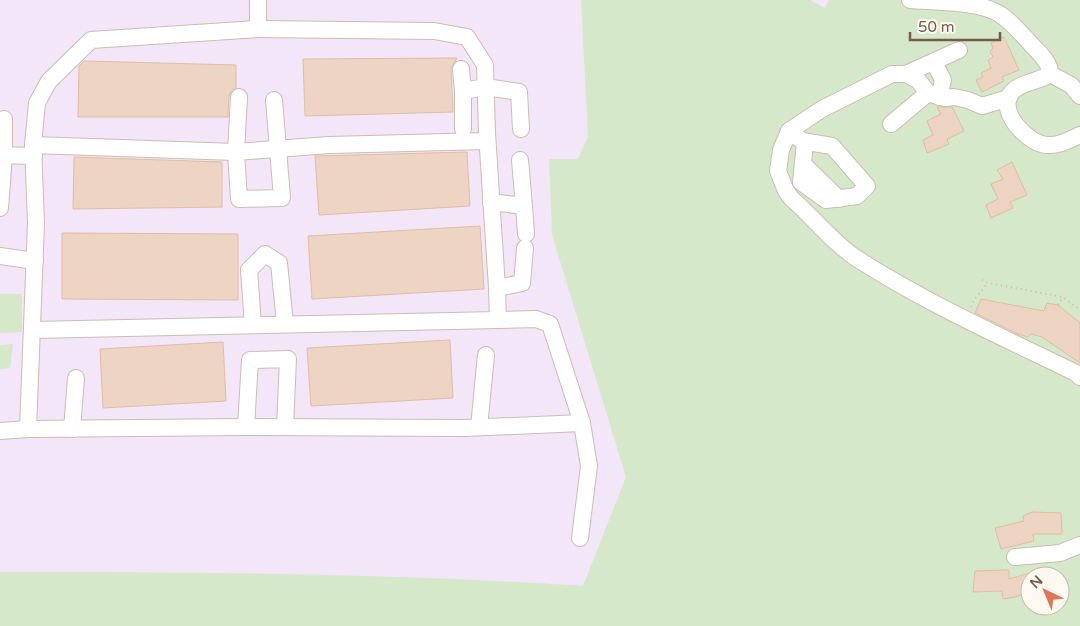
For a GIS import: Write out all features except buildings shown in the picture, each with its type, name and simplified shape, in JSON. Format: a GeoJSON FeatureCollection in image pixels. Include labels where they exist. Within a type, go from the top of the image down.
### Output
{"type":"FeatureCollection","features":[{"type":"Feature","properties":{"kind":"lane"},"geometry":{"type":"LineString","coordinates":[[258,0],[258,29]]}},
{"type":"Feature","properties":{"kind":"lane"},"geometry":{"type":"LineString","coordinates":[[910,0],[978,6],[994,11],[1009,21],[1046,61],[1050,74]]}},
{"type":"Feature","properties":{"kind":"lane"},"geometry":{"type":"LineString","coordinates":[[28,429],[36,223],[34,150],[36,103],[49,81],[91,40],[258,29],[434,31],[468,37],[485,65],[487,141],[498,320]]}},
{"type":"Feature","properties":{"kind":"lane"},"geometry":{"type":"LineString","coordinates":[[960,50],[906,74],[892,74],[822,109],[789,131],[781,150],[778,171],[786,191],[792,199],[836,242],[856,258],[921,296],[1076,373],[1080,377]]}},
{"type":"Feature","properties":{"kind":"lane"},"geometry":{"type":"LineString","coordinates":[[891,124],[933,95],[943,80],[934,62]]}},
{"type":"Feature","properties":{"kind":"lane"},"geometry":{"type":"LineString","coordinates":[[461,69],[463,129]]}},
{"type":"Feature","properties":{"kind":"lane"},"geometry":{"type":"LineString","coordinates":[[906,74],[918,80],[933,95],[945,98],[954,97],[968,100],[982,106],[1009,98]]}},
{"type":"Feature","properties":{"kind":"lane"},"geometry":{"type":"LineString","coordinates":[[1050,74],[1071,85],[1080,96]]}},
{"type":"Feature","properties":{"kind":"lane"},"geometry":{"type":"LineString","coordinates":[[1050,74],[1018,88],[1012,93],[1009,98],[1009,110],[1014,122],[1024,134],[1038,143],[1046,145],[1059,144],[1080,135]]}},
{"type":"Feature","properties":{"kind":"lane"},"geometry":{"type":"LineString","coordinates":[[463,90],[486,87],[519,92],[521,129]]}},
{"type":"Feature","properties":{"kind":"lane"},"geometry":{"type":"LineString","coordinates":[[239,97],[236,152],[239,199],[282,198],[274,100]]}},
{"type":"Feature","properties":{"kind":"lane"},"geometry":{"type":"LineString","coordinates":[[0,208],[4,119]]}},
{"type":"Feature","properties":{"kind":"lane"},"geometry":{"type":"LineString","coordinates":[[789,131],[802,141],[805,143],[801,182],[826,200],[858,196],[867,186],[832,146],[802,141]]}},
{"type":"Feature","properties":{"kind":"lane"},"geometry":{"type":"LineString","coordinates":[[2,155],[34,150],[236,152],[329,145],[487,141]]}},
{"type":"Feature","properties":{"kind":"lane"},"geometry":{"type":"LineString","coordinates":[[497,288],[522,283],[525,241],[520,160]]}},
{"type":"Feature","properties":{"kind":"lane"},"geometry":{"type":"LineString","coordinates":[[491,202],[524,206]]}},
{"type":"Feature","properties":{"kind":"lane"},"geometry":{"type":"LineString","coordinates":[[253,325],[249,270],[265,254],[279,262],[284,324]]}},
{"type":"Feature","properties":{"kind":"lane"},"geometry":{"type":"LineString","coordinates":[[0,256],[35,260]]}},
{"type":"Feature","properties":{"kind":"lane"},"geometry":{"type":"LineString","coordinates":[[32,330],[536,318],[550,324],[582,423],[589,466],[580,538]]}},
{"type":"Feature","properties":{"kind":"lane"},"geometry":{"type":"LineString","coordinates":[[480,427],[486,355]]}},
{"type":"Feature","properties":{"kind":"lane"},"geometry":{"type":"LineString","coordinates":[[246,427],[250,360],[288,360],[285,427]]}},
{"type":"Feature","properties":{"kind":"lane"},"geometry":{"type":"LineString","coordinates":[[72,428],[76,378]]}},
{"type":"Feature","properties":{"kind":"lane"},"geometry":{"type":"LineString","coordinates":[[0,431],[72,428],[480,427],[582,423]]}},
{"type":"Feature","properties":{"kind":"lane"},"geometry":{"type":"LineString","coordinates":[[1015,557],[1060,553],[1080,545]]}},
{"type":"Feature","properties":{"kind":"path"},"geometry":{"type":"LineString","coordinates":[[982,280],[988,283],[1063,298],[1080,310]]}},
{"type":"Feature","properties":{"kind":"path"},"geometry":{"type":"LineString","coordinates":[[966,319],[974,300],[988,283]]}},
{"type":"Feature","properties":{"kind":"path"},"geometry":{"type":"LineString","coordinates":[[1058,305],[1063,298]]}},
{"type":"Feature","properties":{"kind":"shaded area"},"geometry":{"type":"Polygon","coordinates":[[[0,0],[1080,0],[1080,626],[0,626],[0,0]]]}},
{"type":"Feature","properties":{"kind":"green space"},"geometry":{"type":"Polygon","coordinates":[[[581,0],[810,0],[825,8],[829,0],[1080,0],[1080,626],[0,626],[0,572],[364,576],[583,586],[626,477],[552,235],[549,159],[578,159],[588,137],[581,0]]]}},
{"type":"Feature","properties":{"kind":"green space"},"geometry":{"type":"Polygon","coordinates":[[[0,294],[22,294],[22,332],[0,333],[0,294]]]}},
{"type":"Feature","properties":{"kind":"green space"},"geometry":{"type":"Polygon","coordinates":[[[13,344],[10,368],[0,369],[0,345],[13,344]]]}}]}
